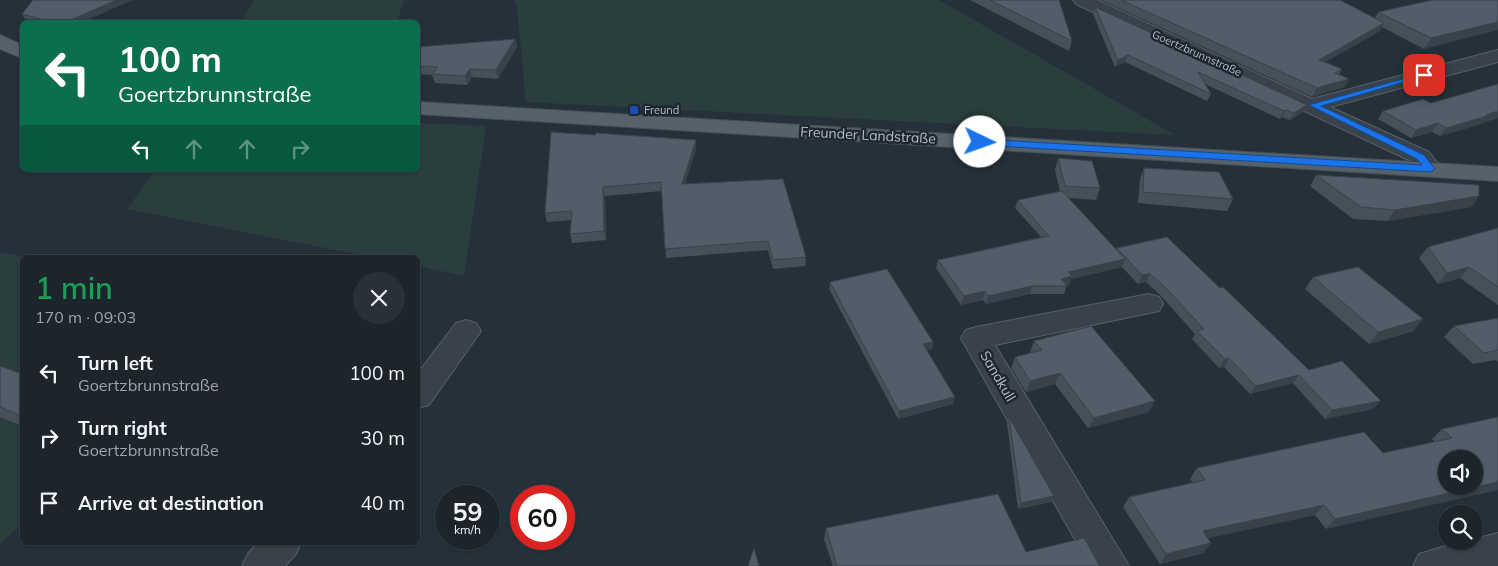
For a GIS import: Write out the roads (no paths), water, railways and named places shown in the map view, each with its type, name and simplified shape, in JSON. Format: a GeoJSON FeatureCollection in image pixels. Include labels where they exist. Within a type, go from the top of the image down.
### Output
{"type":"FeatureCollection","features":[{"type":"Feature","properties":{"kind":"main road"},"geometry":{"type":"LineString","coordinates":[[0,41],[20,51]]}},
{"type":"Feature","properties":{"kind":"main road","name":"Freunder Landstraße"},"geometry":{"type":"LineString","coordinates":[[420,108],[1430,169],[1494,176]]}},
{"type":"Feature","properties":{"kind":"street","name":"Goertzbrunnstraße"},"geometry":{"type":"LineString","coordinates":[[1082,0],[1313,105],[1421,157],[1430,169]]}},
{"type":"Feature","properties":{"kind":"street"},"geometry":{"type":"LineString","coordinates":[[1313,105],[1498,56]]}},
{"type":"Feature","properties":{"kind":"street","name":"Sandkull"},"geometry":{"type":"LineString","coordinates":[[1110,566],[976,338],[1149,304]]}},
{"type":"Feature","properties":{"kind":"street"},"geometry":{"type":"LineString","coordinates":[[420,393],[466,331]]}},
{"type":"Feature","properties":{"kind":"street"},"geometry":{"type":"LineString","coordinates":[[261,566],[280,545]]}},
{"type":"Feature","properties":{"kind":"street"},"geometry":{"type":"LineString","coordinates":[[1432,566],[1498,550]]}},
{"type":"Feature","properties":{"kind":"place","name":"Freund"},"geometry":{"type":"Point","coordinates":[634,110]}}]}
